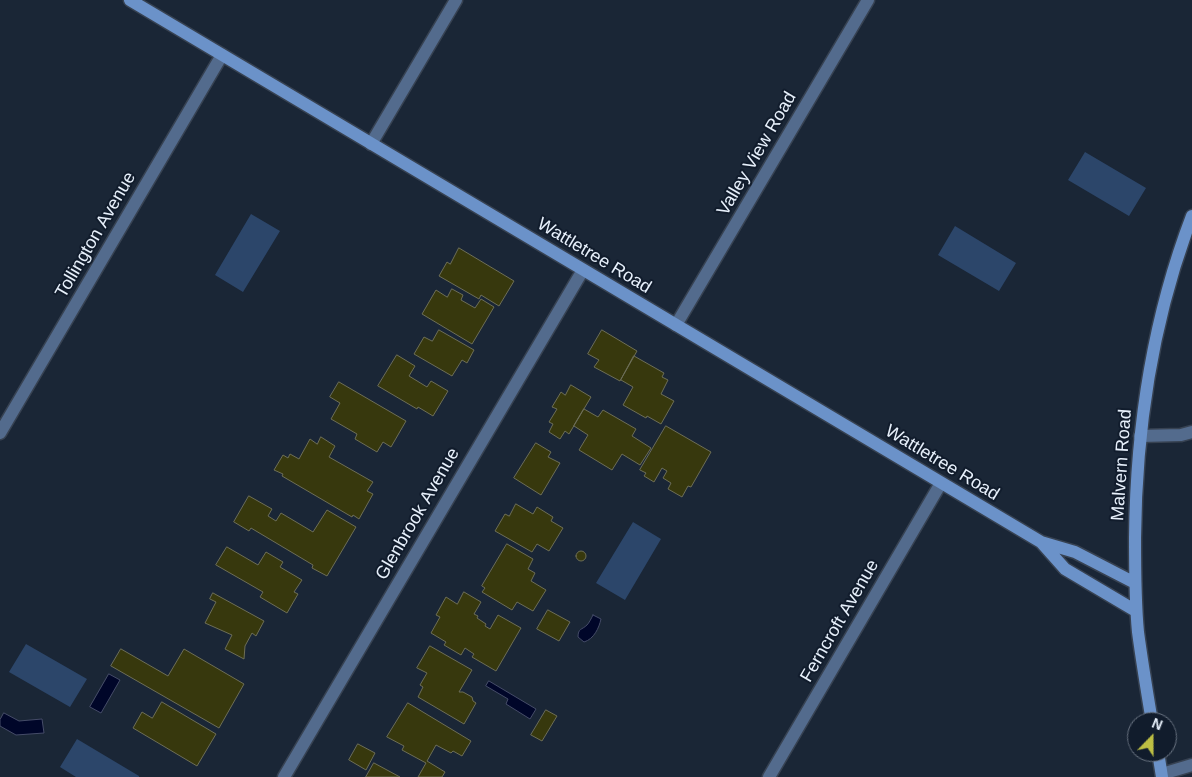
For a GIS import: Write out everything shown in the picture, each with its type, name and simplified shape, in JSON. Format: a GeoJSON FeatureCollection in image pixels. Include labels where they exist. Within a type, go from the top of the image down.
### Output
{"type":"FeatureCollection","features":[{"type":"Feature","properties":{"kind":"main road","name":"Wattletree Road"},"geometry":{"type":"LineString","coordinates":[[130,0],[1041,542],[1075,552],[1135,583]]}},
{"type":"Feature","properties":{"kind":"main road","name":"Malvern Road"},"geometry":{"type":"LineString","coordinates":[[1150,712],[1136,611],[1136,509],[1140,436],[1150,367],[1167,294],[1192,216]]}},
{"type":"Feature","properties":{"kind":"main road","name":"Wattletree Road"},"geometry":{"type":"LineString","coordinates":[[1041,542],[1065,569],[1136,611]]}},
{"type":"Feature","properties":{"kind":"main road"},"geometry":{"type":"LineString","coordinates":[[1160,762],[1162,775]]}},
{"type":"Feature","properties":{"kind":"street"},"geometry":{"type":"LineString","coordinates":[[371,144],[456,0]]}},
{"type":"Feature","properties":{"kind":"street","name":"Valley View Road"},"geometry":{"type":"LineString","coordinates":[[676,325],[868,0]]}},
{"type":"Feature","properties":{"kind":"street","name":"Tollington Avenue"},"geometry":{"type":"LineString","coordinates":[[0,433],[222,55]]}},
{"type":"Feature","properties":{"kind":"street","name":"Glenbrook Avenue"},"geometry":{"type":"LineString","coordinates":[[284,777],[582,270]]}},
{"type":"Feature","properties":{"kind":"street"},"geometry":{"type":"LineString","coordinates":[[1140,436],[1181,435],[1192,432]]}},
{"type":"Feature","properties":{"kind":"street","name":"Ferncroft Avenue"},"geometry":{"type":"LineString","coordinates":[[769,777],[942,483]]}},
{"type":"Feature","properties":{"kind":"street"},"geometry":{"type":"LineString","coordinates":[[1162,775],[1192,764]]}},
{"type":"Feature","properties":{"kind":"shaded area"},"geometry":{"type":"Polygon","coordinates":[[[1085,152],[1146,188],[1129,216],[1068,180],[1085,152]]]}},
{"type":"Feature","properties":{"kind":"shaded area"},"geometry":{"type":"Polygon","coordinates":[[[251,214],[280,231],[243,292],[215,275],[251,214]]]}},
{"type":"Feature","properties":{"kind":"shaded area"},"geometry":{"type":"Polygon","coordinates":[[[955,226],[1016,263],[999,291],[938,255],[955,226]]]}},
{"type":"Feature","properties":{"kind":"shaded area"},"geometry":{"type":"Polygon","coordinates":[[[633,522],[661,539],[625,600],[596,583],[633,522]]]}},
{"type":"Feature","properties":{"kind":"shaded area"},"geometry":{"type":"Polygon","coordinates":[[[593,615],[601,619],[600,622],[593,636],[584,642],[578,637],[579,632],[588,624],[593,615]]]}},
{"type":"Feature","properties":{"kind":"shaded area"},"geometry":{"type":"Polygon","coordinates":[[[26,644],[87,679],[70,707],[9,672],[26,644]]]}},
{"type":"Feature","properties":{"kind":"shaded area"},"geometry":{"type":"Polygon","coordinates":[[[109,674],[120,680],[101,713],[90,707],[109,674]]]}},
{"type":"Feature","properties":{"kind":"shaded area"},"geometry":{"type":"Polygon","coordinates":[[[489,681],[536,709],[530,719],[506,704],[508,699],[486,686],[489,681]]]}},
{"type":"Feature","properties":{"kind":"shaded area"},"geometry":{"type":"Polygon","coordinates":[[[4,713],[19,721],[42,719],[44,733],[16,735],[0,726],[0,720],[4,713]]]}},
{"type":"Feature","properties":{"kind":"shaded area"},"geometry":{"type":"Polygon","coordinates":[[[77,739],[139,777],[76,777],[60,767],[77,739]]]}},
{"type":"Feature","properties":{"kind":"building"},"geometry":{"type":"Polygon","coordinates":[[[459,248],[514,281],[499,306],[481,295],[479,299],[439,276],[447,262],[450,264],[459,248]]]}},
{"type":"Feature","properties":{"kind":"building"},"geometry":{"type":"Polygon","coordinates":[[[452,289],[463,295],[461,300],[475,308],[481,299],[494,307],[472,344],[422,314],[436,290],[447,297],[452,289]]]}},
{"type":"Feature","properties":{"kind":"building"},"geometry":{"type":"Polygon","coordinates":[[[439,330],[474,350],[467,363],[462,360],[452,376],[414,354],[424,337],[432,341],[439,330]]]}},
{"type":"Feature","properties":{"kind":"building"},"geometry":{"type":"Polygon","coordinates":[[[602,330],[637,351],[620,381],[594,367],[599,360],[588,354],[602,330]]]}},
{"type":"Feature","properties":{"kind":"building"},"geometry":{"type":"Polygon","coordinates":[[[397,355],[415,366],[409,376],[427,387],[431,381],[448,391],[433,416],[418,407],[417,409],[378,386],[397,355]]]}},
{"type":"Feature","properties":{"kind":"building"},"geometry":{"type":"Polygon","coordinates":[[[634,356],[664,373],[662,377],[668,380],[661,394],[674,401],[661,424],[623,405],[633,387],[621,380],[634,356]]]}},
{"type":"Feature","properties":{"kind":"building"},"geometry":{"type":"Polygon","coordinates":[[[339,382],[406,421],[391,447],[383,442],[377,452],[355,439],[357,434],[331,419],[340,403],[330,397],[339,382]]]}},
{"type":"Feature","properties":{"kind":"building"},"geometry":{"type":"Polygon","coordinates":[[[571,385],[591,397],[569,434],[565,431],[560,439],[549,432],[553,424],[549,422],[557,409],[552,407],[561,392],[565,395],[571,385]]]}},
{"type":"Feature","properties":{"kind":"building"},"geometry":{"type":"Polygon","coordinates":[[[584,409],[598,417],[603,410],[636,429],[632,436],[651,448],[640,465],[622,454],[612,470],[579,450],[588,435],[574,426],[584,409]]]}},
{"type":"Feature","properties":{"kind":"building"},"geometry":{"type":"Polygon","coordinates":[[[666,426],[711,452],[691,487],[688,486],[682,497],[668,489],[671,483],[663,478],[667,471],[662,468],[654,482],[644,476],[646,473],[640,470],[666,426]]]}},
{"type":"Feature","properties":{"kind":"building"},"geometry":{"type":"Polygon","coordinates":[[[321,437],[335,446],[329,457],[373,482],[367,491],[373,494],[359,519],[353,515],[352,517],[274,470],[283,455],[288,458],[290,454],[299,459],[310,439],[317,444],[321,437]]]}},
{"type":"Feature","properties":{"kind":"building"},"geometry":{"type":"Polygon","coordinates":[[[536,443],[551,452],[548,457],[560,463],[541,495],[514,478],[536,443]]]}},
{"type":"Feature","properties":{"kind":"building"},"geometry":{"type":"Polygon","coordinates":[[[249,496],[272,509],[268,516],[276,521],[281,513],[313,532],[327,510],[356,527],[327,576],[312,568],[313,565],[251,528],[249,531],[234,522],[249,496]]]}},
{"type":"Feature","properties":{"kind":"building"},"geometry":{"type":"Polygon","coordinates":[[[516,504],[533,514],[537,507],[553,517],[551,521],[563,528],[549,551],[537,544],[532,552],[495,531],[505,514],[509,516],[516,504]]]}},
{"type":"Feature","properties":{"kind":"building"},"geometry":{"type":"Polygon","coordinates":[[[507,544],[533,559],[528,569],[535,573],[531,581],[546,590],[533,611],[517,602],[512,610],[482,592],[485,588],[482,586],[507,544]]]}},
{"type":"Feature","properties":{"kind":"building"},"geometry":{"type":"Polygon","coordinates":[[[227,547],[258,565],[266,552],[283,562],[280,567],[302,580],[294,592],[298,594],[287,613],[260,597],[263,592],[216,565],[227,547]]]}},
{"type":"Feature","properties":{"kind":"building"},"geometry":{"type":"Polygon","coordinates":[[[579,551],[583,551],[586,556],[585,560],[579,561],[576,558],[576,554],[579,551]]]}},
{"type":"Feature","properties":{"kind":"building"},"geometry":{"type":"Polygon","coordinates":[[[464,592],[481,602],[474,614],[486,624],[485,626],[490,629],[498,615],[521,628],[496,671],[472,657],[474,654],[465,648],[461,655],[444,645],[446,642],[431,633],[440,617],[436,615],[446,597],[457,604],[464,592]]]}},
{"type":"Feature","properties":{"kind":"building"},"geometry":{"type":"Polygon","coordinates":[[[213,593],[264,621],[256,636],[252,633],[245,646],[244,659],[225,649],[232,635],[205,623],[216,602],[210,599],[213,593]]]}},
{"type":"Feature","properties":{"kind":"building"},"geometry":{"type":"Polygon","coordinates":[[[548,610],[570,622],[559,641],[537,629],[548,610]]]}},
{"type":"Feature","properties":{"kind":"building"},"geometry":{"type":"Polygon","coordinates":[[[430,646],[472,670],[459,692],[472,697],[476,703],[464,724],[418,697],[423,687],[420,685],[427,673],[417,668],[430,646]]]}},
{"type":"Feature","properties":{"kind":"building"},"geometry":{"type":"Polygon","coordinates":[[[121,649],[168,676],[184,649],[244,684],[219,728],[111,666],[121,649]]]}},
{"type":"Feature","properties":{"kind":"building"},"geometry":{"type":"Polygon","coordinates":[[[162,702],[216,734],[197,766],[133,728],[142,712],[152,718],[162,702]]]}},
{"type":"Feature","properties":{"kind":"building"},"geometry":{"type":"Polygon","coordinates":[[[408,703],[471,741],[462,756],[453,751],[451,753],[436,745],[427,761],[445,772],[442,777],[418,777],[426,763],[402,750],[404,746],[387,737],[408,703]]]}},
{"type":"Feature","properties":{"kind":"building"},"geometry":{"type":"Polygon","coordinates":[[[546,710],[557,716],[542,741],[531,735],[546,710]]]}},
{"type":"Feature","properties":{"kind":"building"},"geometry":{"type":"Polygon","coordinates":[[[358,744],[375,753],[366,770],[349,760],[358,744]]]}},
{"type":"Feature","properties":{"kind":"building"},"geometry":{"type":"Polygon","coordinates":[[[374,763],[400,777],[366,777],[374,763]]]}}]}
